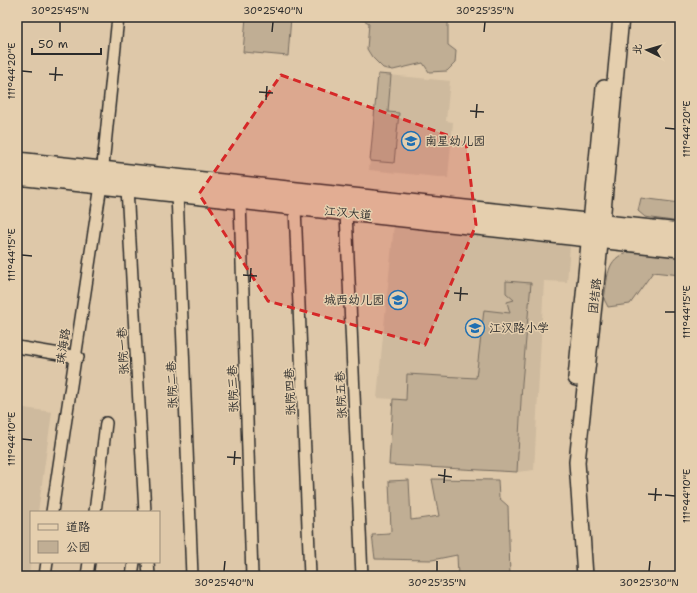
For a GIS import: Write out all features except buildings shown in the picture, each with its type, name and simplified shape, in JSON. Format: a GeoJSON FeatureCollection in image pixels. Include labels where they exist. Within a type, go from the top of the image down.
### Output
{"type":"FeatureCollection","features":[{"type":"Feature","properties":{"kind":"main road","name":"团结路"},"geometry":{"type":"LineString","coordinates":[[585,576],[577,462],[611,17]]}},
{"type":"Feature","properties":{"kind":"main road","name":"团结路"},"geometry":{"type":"LineString","coordinates":[[578,576],[569,462],[621,17]]}},
{"type":"Feature","properties":{"kind":"main road","name":"江汉大道"},"geometry":{"type":"LineString","coordinates":[[17,161],[103,180],[129,188],[295,207],[595,231],[680,232]]}},
{"type":"Feature","properties":{"kind":"main road","name":"江汉大道"},"geometry":{"type":"LineString","coordinates":[[17,176],[103,180],[595,231],[680,248]]}},
{"type":"Feature","properties":{"kind":"street","name":"珠海路"},"geometry":{"type":"LineString","coordinates":[[53,511],[103,180],[118,17]]}},
{"type":"Feature","properties":{"kind":"street","name":"张院一巷"},"geometry":{"type":"LineString","coordinates":[[129,188],[147,511]]}},
{"type":"Feature","properties":{"kind":"street","name":"张院二巷"},"geometry":{"type":"LineString","coordinates":[[179,194],[194,576]]}},
{"type":"Feature","properties":{"kind":"street","name":"张院三巷"},"geometry":{"type":"LineString","coordinates":[[240,200],[252,576]]}},
{"type":"Feature","properties":{"kind":"street","name":"张院四巷"},"geometry":{"type":"LineString","coordinates":[[295,207],[310,576]]}},
{"type":"Feature","properties":{"kind":"street","name":"张院五巷"},"geometry":{"type":"LineString","coordinates":[[346,212],[362,576]]}},
{"type":"Feature","properties":{"kind":"street"},"geometry":{"type":"LineString","coordinates":[[17,347],[76,357]]}},
{"type":"Feature","properties":{"kind":"street"},"geometry":{"type":"LineString","coordinates":[[95,511],[106,423]]}},
{"type":"Feature","properties":{"kind":"street"},"geometry":{"type":"LineString","coordinates":[[44,576],[46,563]]}},
{"type":"Feature","properties":{"kind":"street"},"geometry":{"type":"LineString","coordinates":[[87,576],[89,563]]}},
{"type":"Feature","properties":{"kind":"street"},"geometry":{"type":"LineString","coordinates":[[132,576],[134,563]]}},
{"type":"Feature","properties":{"kind":"street"},"geometry":{"type":"LineString","coordinates":[[150,563],[150,576]]}},
{"type":"Feature","properties":{"kind":"highlighted area"},"geometry":{"type":"Polygon","coordinates":[[[281,75],[466,142],[476,225],[425,345],[268,301],[199,194],[281,75]]]}},
{"type":"Feature","properties":{"kind":"shaded area","name":"南星幼儿园"},"geometry":{"type":"Polygon","coordinates":[[[378,74],[450,81],[446,121],[453,122],[448,178],[369,170],[378,74]]]}},
{"type":"Feature","properties":{"kind":"shaded area","name":"江汉路小学"},"geometry":{"type":"Polygon","coordinates":[[[394,224],[570,246],[567,282],[544,281],[534,470],[517,472],[389,465],[393,399],[377,398],[394,224]]]}},
{"type":"Feature","properties":{"kind":"shaded area"},"geometry":{"type":"Polygon","coordinates":[[[17,407],[52,412],[38,511],[30,511],[31,563],[29,576],[17,576],[17,407]]]}},
{"type":"Feature","properties":{"kind":"green space"},"geometry":{"type":"Polygon","coordinates":[[[246,17],[291,17],[288,56],[243,52],[246,17]]]}},
{"type":"Feature","properties":{"kind":"green space"},"geometry":{"type":"Polygon","coordinates":[[[352,17],[448,17],[448,45],[456,51],[455,63],[447,71],[429,72],[423,63],[393,70],[383,68],[372,57],[367,49],[369,23],[360,18],[352,17]]]}},
{"type":"Feature","properties":{"kind":"green space"},"geometry":{"type":"Polygon","coordinates":[[[378,74],[391,75],[388,112],[399,113],[394,163],[370,161],[378,74]]]}},
{"type":"Feature","properties":{"kind":"green space"},"geometry":{"type":"Polygon","coordinates":[[[641,198],[680,203],[680,222],[645,217],[638,211],[641,198]]]}},
{"type":"Feature","properties":{"kind":"green space"},"geometry":{"type":"Polygon","coordinates":[[[636,250],[680,257],[680,275],[653,272],[630,304],[608,307],[604,299],[610,267],[619,257],[636,250]]]}},
{"type":"Feature","properties":{"kind":"green space"},"geometry":{"type":"Polygon","coordinates":[[[506,281],[531,283],[522,383],[517,472],[389,465],[393,399],[406,400],[407,374],[476,378],[484,310],[510,313],[507,302],[514,300],[506,293],[506,281]]]}},
{"type":"Feature","properties":{"kind":"green space"},"geometry":{"type":"Polygon","coordinates":[[[432,479],[498,480],[499,498],[508,506],[510,576],[458,576],[457,555],[432,560],[375,559],[372,535],[390,534],[391,530],[389,481],[409,480],[411,520],[439,516],[432,479]]]}},
{"type":"Feature","properties":{"kind":"place","name":"南星幼儿园"},"geometry":{"type":"Point","coordinates":[411,141]}},
{"type":"Feature","properties":{"kind":"place","name":"城西幼儿园"},"geometry":{"type":"Point","coordinates":[398,300]}},
{"type":"Feature","properties":{"kind":"place","name":"江汉路小学"},"geometry":{"type":"Point","coordinates":[475,328]}}]}
